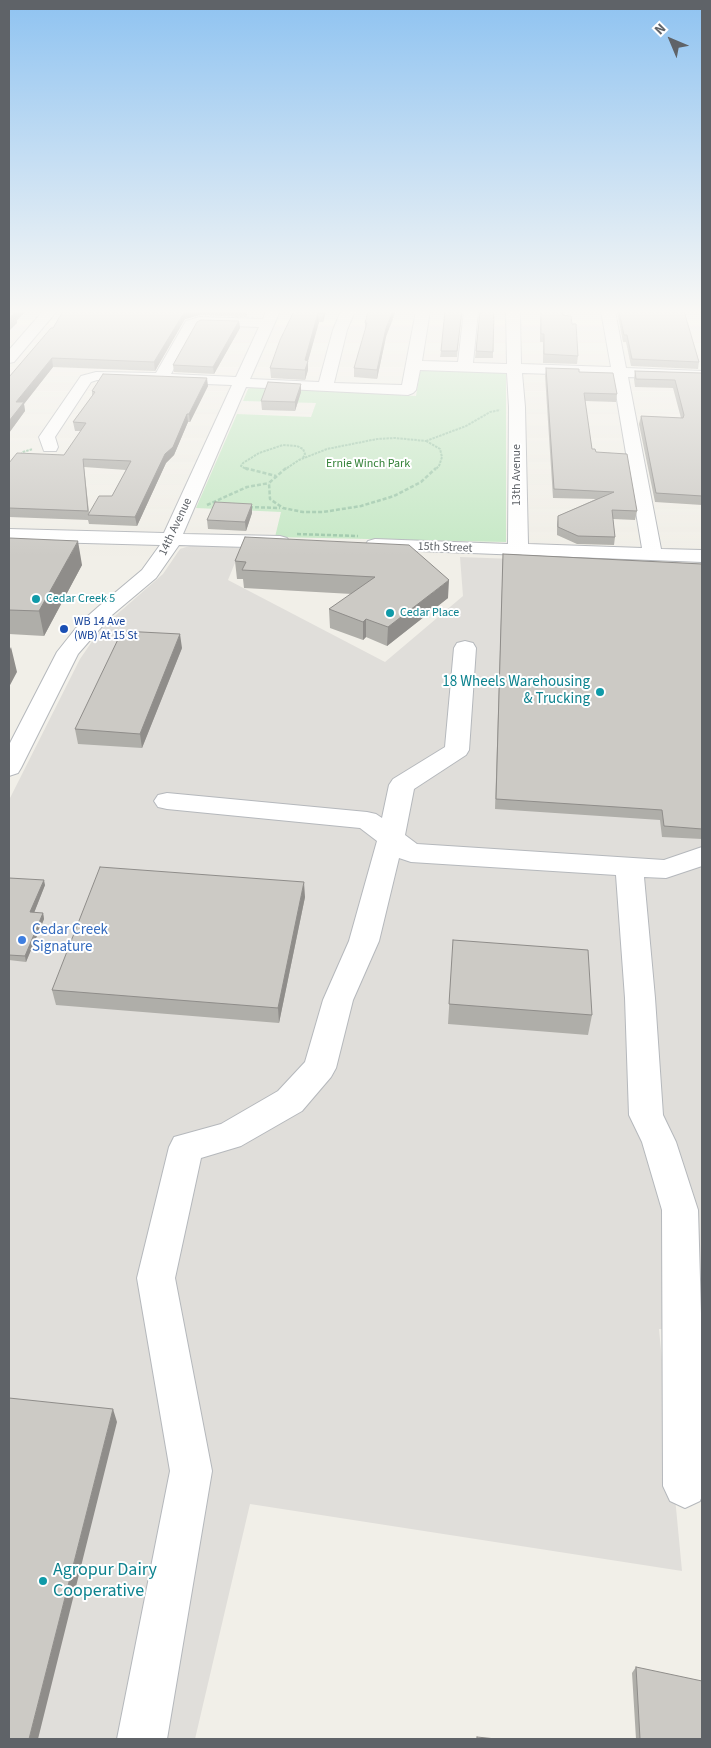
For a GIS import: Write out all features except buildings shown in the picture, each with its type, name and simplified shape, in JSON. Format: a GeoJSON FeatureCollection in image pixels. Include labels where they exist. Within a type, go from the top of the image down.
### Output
{"type":"FeatureCollection","features":[{"type":"Feature","properties":{"kind":"street"},"geometry":{"type":"LineString","coordinates":[[50,447],[47,436],[77,393]]}},
{"type":"Feature","properties":{"kind":"street","name":"14th Avenue"},"geometry":{"type":"LineString","coordinates":[[9,768],[68,652],[105,611],[149,574],[173,539],[174,532],[237,393]]}},
{"type":"Feature","properties":{"kind":"street","name":"13th Avenue"},"geometry":{"type":"LineString","coordinates":[[517,393],[518,550]]}},
{"type":"Feature","properties":{"kind":"street"},"geometry":{"type":"LineString","coordinates":[[625,393],[653,555]]}},
{"type":"Feature","properties":{"kind":"street"},"geometry":{"type":"LineString","coordinates":[[9,535],[173,539],[294,538]]}},
{"type":"Feature","properties":{"kind":"street","name":"15th Street"},"geometry":{"type":"LineString","coordinates":[[356,540],[518,550],[702,556]]}},
{"type":"Feature","properties":{"kind":"street"},"geometry":{"type":"LineString","coordinates":[[142,1739],[191,1471],[156,1278],[186,1147],[229,1136],[290,1101],[320,1068],[338,1000],[364,941],[391,838],[402,785],[457,750],[465,648]]}},
{"type":"Feature","properties":{"kind":"street"},"geometry":{"type":"LineString","coordinates":[[167,801],[367,820],[411,853],[666,869],[702,856]]}},
{"type":"Feature","properties":{"kind":"street"},"geometry":{"type":"LineString","coordinates":[[629,867],[640,998],[646,1115],[659,1142],[680,1210],[692,1293],[685,1486]]}},
{"type":"Feature","properties":{"kind":"path"},"geometry":{"type":"LineString","coordinates":[[426,441],[466,426],[490,412],[508,410]]}},
{"type":"Feature","properties":{"kind":"path"},"geometry":{"type":"LineString","coordinates":[[216,506],[206,505],[247,487],[269,483],[286,467],[302,458],[326,449],[358,441],[395,438],[426,441],[440,449],[442,458],[439,466],[431,475],[409,489],[376,502],[342,510],[303,512],[283,508],[244,507]]}},
{"type":"Feature","properties":{"kind":"path"},"geometry":{"type":"LineString","coordinates":[[276,476],[250,471],[241,466],[259,453],[283,445],[297,446],[303,449],[305,454],[302,458]]}},
{"type":"Feature","properties":{"kind":"path"},"geometry":{"type":"LineString","coordinates":[[18,458],[23,452],[28,450],[50,447]]}},
{"type":"Feature","properties":{"kind":"path"},"geometry":{"type":"LineString","coordinates":[[269,483],[270,498],[283,508]]}},
{"type":"Feature","properties":{"kind":"path"},"geometry":{"type":"LineString","coordinates":[[294,538],[356,540]]}},
{"type":"Feature","properties":{"kind":"shaded area"},"geometry":{"type":"Polygon","coordinates":[[[192,545],[241,548],[228,580],[385,662],[463,596],[460,557],[702,566],[702,1331],[659,1329],[682,1571],[250,1504],[195,1739],[9,1739],[9,800],[80,659],[93,640],[107,623],[163,574],[180,549],[192,545]]]}},
{"type":"Feature","properties":{"kind":"green space","name":"Ernie Winch Park"},"geometry":{"type":"Polygon","coordinates":[[[247,393],[354,393],[416,396],[417,393],[506,393],[506,542],[275,537],[281,512],[196,508],[237,414],[311,417],[316,403],[243,401],[247,393]]]}},
{"type":"Feature","properties":{"kind":"place","name":"Cedar Creek 5"},"geometry":{"type":"Point","coordinates":[36,599]}},
{"type":"Feature","properties":{"kind":"place","name":"Cedar Place"},"geometry":{"type":"Point","coordinates":[390,613]}},
{"type":"Feature","properties":{"kind":"place","name":"WB 14 Ave (WB) At 15 St"},"geometry":{"type":"Point","coordinates":[64,629]}},
{"type":"Feature","properties":{"kind":"place","name":"18 Wheels Warehousing & Trucking"},"geometry":{"type":"Point","coordinates":[600,692]}},
{"type":"Feature","properties":{"kind":"place","name":"Cedar Creek Signature"},"geometry":{"type":"Point","coordinates":[22,940]}},
{"type":"Feature","properties":{"kind":"place","name":"Agropur Dairy Cooperative"},"geometry":{"type":"Point","coordinates":[43,1581]}}]}
